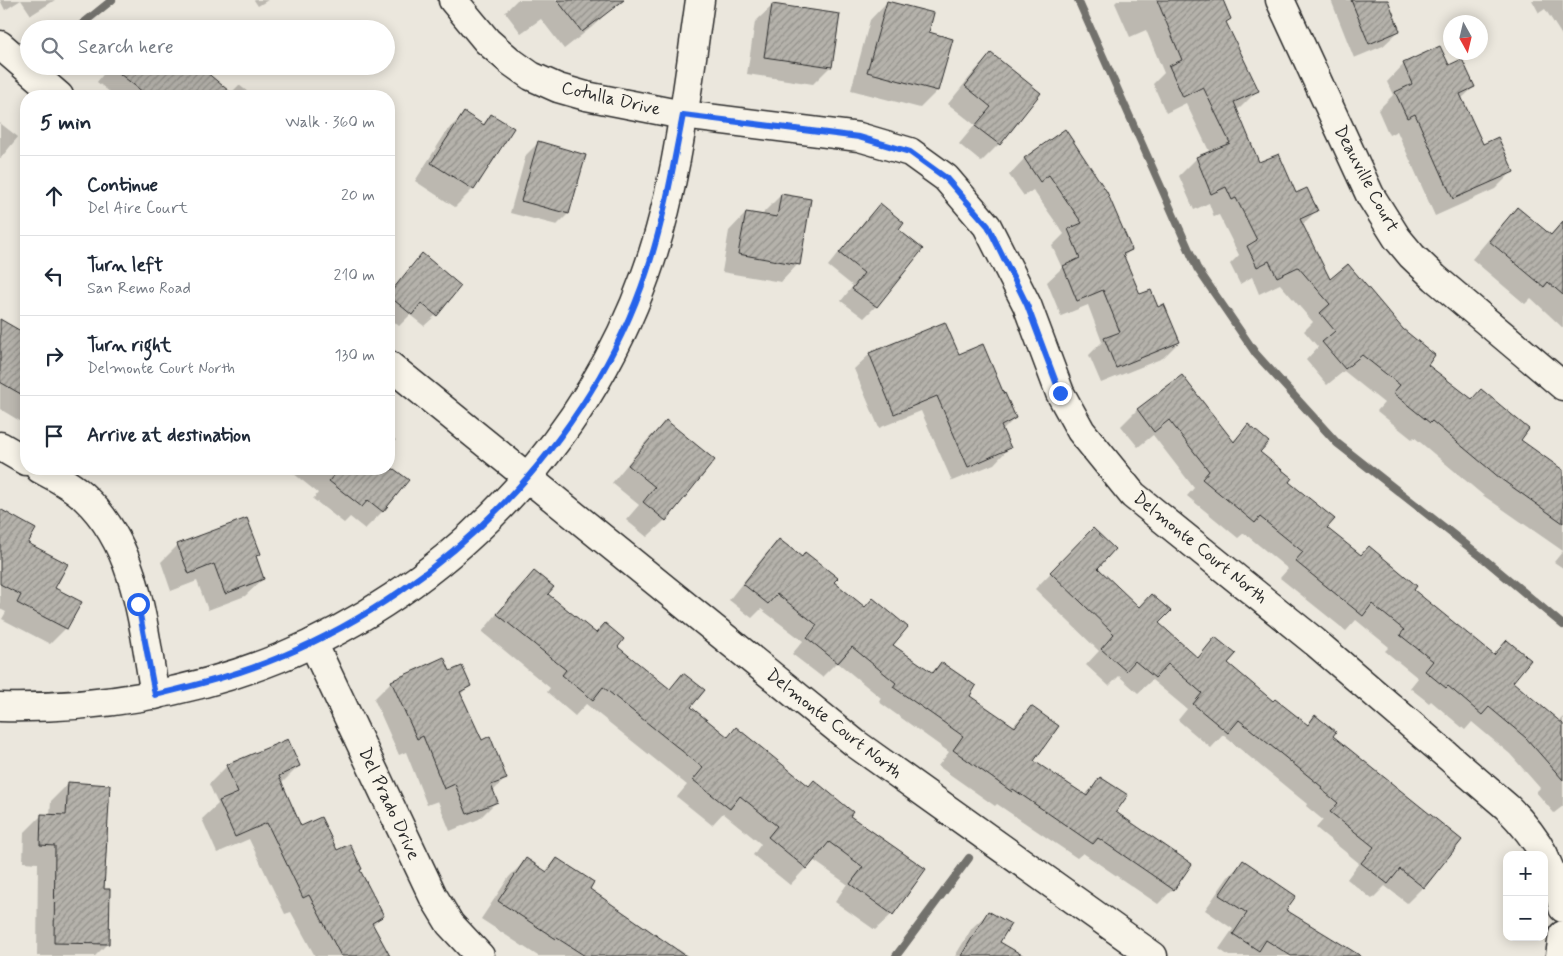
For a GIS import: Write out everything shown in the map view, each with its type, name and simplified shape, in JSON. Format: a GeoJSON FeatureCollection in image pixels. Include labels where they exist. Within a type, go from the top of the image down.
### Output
{"type":"FeatureCollection","features":[{"type":"Feature","properties":{"kind":"street","name":"Cotulla Drive"},"geometry":{"type":"LineString","coordinates":[[453,0],[487,41],[531,76],[558,88],[586,96],[683,115]]}},
{"type":"Feature","properties":{"kind":"street"},"geometry":{"type":"LineString","coordinates":[[0,707],[60,707],[105,703],[155,695],[206,683],[279,658],[313,643],[364,615],[422,575],[498,511],[566,426],[590,391],[615,347],[647,272],[663,216],[683,115],[700,0]]}},
{"type":"Feature","properties":{"kind":"street","name":"Deauville Court"},"geometry":{"type":"LineString","coordinates":[[1280,0],[1370,195],[1397,238],[1412,256],[1435,278],[1563,386]]}},
{"type":"Feature","properties":{"kind":"street"},"geometry":{"type":"LineString","coordinates":[[0,45],[20,62]]}},
{"type":"Feature","properties":{"kind":"street"},"geometry":{"type":"LineString","coordinates":[[35,75],[52,90]]}},
{"type":"Feature","properties":{"kind":"street","name":"Delmonte Court North"},"geometry":{"type":"LineString","coordinates":[[683,115],[859,137],[910,152],[946,178],[988,226],[1027,305],[1060,393],[1081,431],[1133,495],[1315,642],[1508,807],[1524,824],[1542,851]]}},
{"type":"Feature","properties":{"kind":"street","name":"Delmonte Court North"},"geometry":{"type":"LineString","coordinates":[[395,370],[856,744],[1152,956]]}},
{"type":"Feature","properties":{"kind":"street"},"geometry":{"type":"LineString","coordinates":[[0,446],[20,458]]}},
{"type":"Feature","properties":{"kind":"street"},"geometry":{"type":"LineString","coordinates":[[51,475],[71,486],[99,513],[112,530],[120,545],[131,575],[138,604],[155,695]]}},
{"type":"Feature","properties":{"kind":"street","name":"Del Prado Drive"},"geometry":{"type":"LineString","coordinates":[[313,643],[433,896],[450,924],[480,956]]}},
{"type":"Feature","properties":{"kind":"street","name":"Delmonte Court North"},"geometry":{"type":"LineString","coordinates":[[1548,864],[1560,891],[1563,908]]}},
{"type":"Feature","properties":{"kind":"street"},"geometry":{"type":"LineString","coordinates":[[1560,956],[1563,935]]}},
{"type":"Feature","properties":{"kind":"building"},"geometry":{"type":"Polygon","coordinates":[[[557,0],[624,0],[582,32],[557,0]]]}},
{"type":"Feature","properties":{"kind":"building"},"geometry":{"type":"Polygon","coordinates":[[[1157,0],[1223,0],[1231,19],[1226,22],[1259,91],[1234,102],[1259,162],[1279,154],[1296,193],[1307,188],[1318,211],[1300,219],[1330,279],[1348,264],[1403,329],[1435,355],[1428,365],[1472,399],[1481,389],[1529,429],[1521,440],[1563,470],[1563,523],[1501,479],[1432,421],[1430,423],[1393,393],[1400,385],[1362,355],[1345,369],[1322,342],[1335,331],[1320,313],[1330,304],[1298,267],[1277,277],[1269,261],[1257,267],[1247,246],[1257,240],[1236,198],[1232,200],[1226,187],[1211,194],[1196,157],[1230,143],[1203,87],[1183,97],[1169,66],[1182,60],[1157,0]]]}},
{"type":"Feature","properties":{"kind":"building"},"geometry":{"type":"Polygon","coordinates":[[[1351,0],[1388,0],[1400,31],[1369,44],[1351,0]]]}},
{"type":"Feature","properties":{"kind":"building"},"geometry":{"type":"Polygon","coordinates":[[[887,1],[934,13],[929,32],[953,39],[938,91],[867,72],[887,1]]]}},
{"type":"Feature","properties":{"kind":"building"},"geometry":{"type":"Polygon","coordinates":[[[772,4],[840,14],[832,67],[764,57],[772,4]]]}},
{"type":"Feature","properties":{"kind":"building"},"geometry":{"type":"Polygon","coordinates":[[[1440,46],[1443,52],[1443,60],[1447,60],[1449,65],[1462,60],[1475,87],[1460,94],[1483,144],[1498,137],[1514,172],[1453,199],[1415,114],[1407,118],[1395,92],[1412,84],[1403,63],[1440,46]]]}},
{"type":"Feature","properties":{"kind":"building"},"geometry":{"type":"Polygon","coordinates":[[[991,53],[1041,93],[1000,145],[975,126],[991,107],[965,86],[991,53]]]}},
{"type":"Feature","properties":{"kind":"building"},"geometry":{"type":"Polygon","coordinates":[[[121,75],[210,75],[228,90],[140,90],[121,75]]]}},
{"type":"Feature","properties":{"kind":"building"},"geometry":{"type":"Polygon","coordinates":[[[464,112],[484,125],[491,114],[514,128],[474,190],[431,163],[464,112]]]}},
{"type":"Feature","properties":{"kind":"building"},"geometry":{"type":"Polygon","coordinates":[[[1065,129],[1107,192],[1132,250],[1123,254],[1140,294],[1151,290],[1158,307],[1164,304],[1180,342],[1116,368],[1104,338],[1120,332],[1103,290],[1077,301],[1063,266],[1080,258],[1068,229],[1082,223],[1049,175],[1040,182],[1024,158],[1065,129]]]}},
{"type":"Feature","properties":{"kind":"building"},"geometry":{"type":"Polygon","coordinates":[[[538,141],[586,155],[569,214],[521,201],[538,141]]]}},
{"type":"Feature","properties":{"kind":"building"},"geometry":{"type":"Polygon","coordinates":[[[781,194],[811,199],[800,265],[738,254],[746,212],[777,217],[781,194]]]}},
{"type":"Feature","properties":{"kind":"building"},"geometry":{"type":"Polygon","coordinates":[[[880,203],[904,223],[899,230],[923,249],[877,307],[852,289],[864,273],[839,253],[880,203]]]}},
{"type":"Feature","properties":{"kind":"building"},"geometry":{"type":"Polygon","coordinates":[[[1517,207],[1551,235],[1563,221],[1563,295],[1548,282],[1544,287],[1489,241],[1517,207]]]}},
{"type":"Feature","properties":{"kind":"building"},"geometry":{"type":"Polygon","coordinates":[[[422,253],[461,286],[437,316],[421,303],[412,315],[395,301],[395,287],[422,253]]]}},
{"type":"Feature","properties":{"kind":"building"},"geometry":{"type":"Polygon","coordinates":[[[0,319],[20,331],[20,394],[0,382],[0,319]]]}},
{"type":"Feature","properties":{"kind":"building"},"geometry":{"type":"Polygon","coordinates":[[[945,322],[959,354],[983,344],[1016,418],[1001,426],[1011,448],[968,467],[937,396],[894,414],[869,353],[945,322]]]}},
{"type":"Feature","properties":{"kind":"building"},"geometry":{"type":"Polygon","coordinates":[[[1182,375],[1234,442],[1248,424],[1269,442],[1260,452],[1292,478],[1289,482],[1335,519],[1327,528],[1361,555],[1369,546],[1417,586],[1414,590],[1494,655],[1507,640],[1531,660],[1513,682],[1563,724],[1563,780],[1526,738],[1489,707],[1482,715],[1448,686],[1446,688],[1425,671],[1433,661],[1400,635],[1404,630],[1372,604],[1363,616],[1295,561],[1303,552],[1260,517],[1255,523],[1202,479],[1209,471],[1169,420],[1154,432],[1137,409],[1182,375]]]}},
{"type":"Feature","properties":{"kind":"building"},"geometry":{"type":"Polygon","coordinates":[[[666,420],[715,460],[666,521],[643,502],[655,487],[628,465],[666,420]]]}},
{"type":"Feature","properties":{"kind":"building"},"geometry":{"type":"Polygon","coordinates":[[[395,470],[409,480],[383,512],[368,500],[362,507],[329,481],[334,475],[395,475],[395,470]]]}},
{"type":"Feature","properties":{"kind":"building"},"geometry":{"type":"Polygon","coordinates":[[[0,509],[36,529],[28,543],[68,564],[55,588],[82,602],[67,629],[17,603],[21,595],[0,584],[0,509]]]}},
{"type":"Feature","properties":{"kind":"building"},"geometry":{"type":"Polygon","coordinates":[[[247,518],[261,554],[256,556],[264,579],[225,594],[214,564],[189,574],[177,544],[247,518]]]}},
{"type":"Feature","properties":{"kind":"building"},"geometry":{"type":"Polygon","coordinates":[[[1093,528],[1115,549],[1098,568],[1139,607],[1151,594],[1171,611],[1159,623],[1198,658],[1215,637],[1236,654],[1228,663],[1273,701],[1275,699],[1308,725],[1315,715],[1336,732],[1333,736],[1462,840],[1424,888],[1400,869],[1388,884],[1361,863],[1374,847],[1330,812],[1338,803],[1321,789],[1322,787],[1239,720],[1228,733],[1193,704],[1202,693],[1168,664],[1155,678],[1135,661],[1126,671],[1101,649],[1114,634],[1050,572],[1093,528]]]}},
{"type":"Feature","properties":{"kind":"building"},"geometry":{"type":"Polygon","coordinates":[[[779,539],[802,557],[805,552],[838,578],[834,582],[865,607],[873,598],[908,627],[893,645],[933,673],[941,662],[976,686],[970,696],[1015,727],[1031,706],[1059,726],[1034,761],[1087,796],[1100,777],[1128,795],[1116,812],[1192,864],[1174,890],[1098,838],[1093,844],[1013,789],[1012,792],[953,750],[963,736],[893,687],[896,683],[852,647],[838,663],[807,638],[817,625],[777,594],[768,604],[743,584],[779,539]]]}},
{"type":"Feature","properties":{"kind":"building"},"geometry":{"type":"Polygon","coordinates":[[[534,571],[554,587],[548,594],[596,633],[605,623],[624,639],[618,647],[670,689],[683,673],[705,690],[691,707],[728,737],[736,727],[809,786],[814,780],[853,812],[850,816],[926,869],[893,915],[850,884],[863,867],[829,842],[807,869],[768,837],[777,826],[740,796],[730,809],[693,780],[703,768],[603,687],[593,700],[562,675],[566,670],[497,614],[534,571]]]}},
{"type":"Feature","properties":{"kind":"building"},"geometry":{"type":"Polygon","coordinates":[[[444,657],[450,671],[462,666],[471,686],[460,692],[482,740],[490,736],[507,779],[491,785],[498,802],[467,814],[455,784],[444,789],[423,736],[417,739],[391,681],[444,657]]]}},
{"type":"Feature","properties":{"kind":"building"},"geometry":{"type":"Polygon","coordinates":[[[288,739],[300,766],[279,776],[301,826],[321,817],[337,850],[350,844],[362,869],[360,870],[384,916],[372,923],[390,956],[341,956],[309,895],[303,898],[267,823],[235,837],[219,801],[238,793],[226,765],[288,739]]]}},
{"type":"Feature","properties":{"kind":"building"},"geometry":{"type":"Polygon","coordinates":[[[68,782],[110,785],[104,889],[110,889],[109,944],[54,943],[55,846],[40,845],[41,814],[66,815],[68,782]]]}},
{"type":"Feature","properties":{"kind":"building"},"geometry":{"type":"Polygon","coordinates":[[[526,858],[547,872],[557,858],[594,882],[590,889],[686,956],[585,956],[556,939],[498,901],[526,858]]]}},
{"type":"Feature","properties":{"kind":"building"},"geometry":{"type":"Polygon","coordinates":[[[1243,860],[1296,896],[1286,910],[1361,956],[1291,956],[1266,940],[1259,951],[1233,934],[1247,913],[1219,895],[1243,860]]]}},
{"type":"Feature","properties":{"kind":"building"},"geometry":{"type":"Polygon","coordinates":[[[988,911],[1011,924],[1000,942],[1024,956],[961,956],[988,911]]]}},
{"type":"Feature","properties":{"kind":"waterway"},"geometry":{"type":"LineString","coordinates":[[87,20],[112,0]]}},
{"type":"Feature","properties":{"kind":"waterway"},"geometry":{"type":"LineString","coordinates":[[1078,0],[1197,268],[1256,354],[1337,443],[1483,558],[1563,625]]}},
{"type":"Feature","properties":{"kind":"waterway"},"geometry":{"type":"LineString","coordinates":[[896,956],[969,858]]}},
{"type":"Feature","properties":{"kind":"route"},"geometry":{"type":"LineString","coordinates":[[138,604],[155,695],[206,683],[241,672],[313,643],[364,615],[393,596],[448,555],[476,531],[498,511],[571,420],[590,391],[618,340],[647,272],[663,216],[683,115],[859,137],[910,152],[946,178],[988,226],[1027,305],[1060,393]]}}]}
